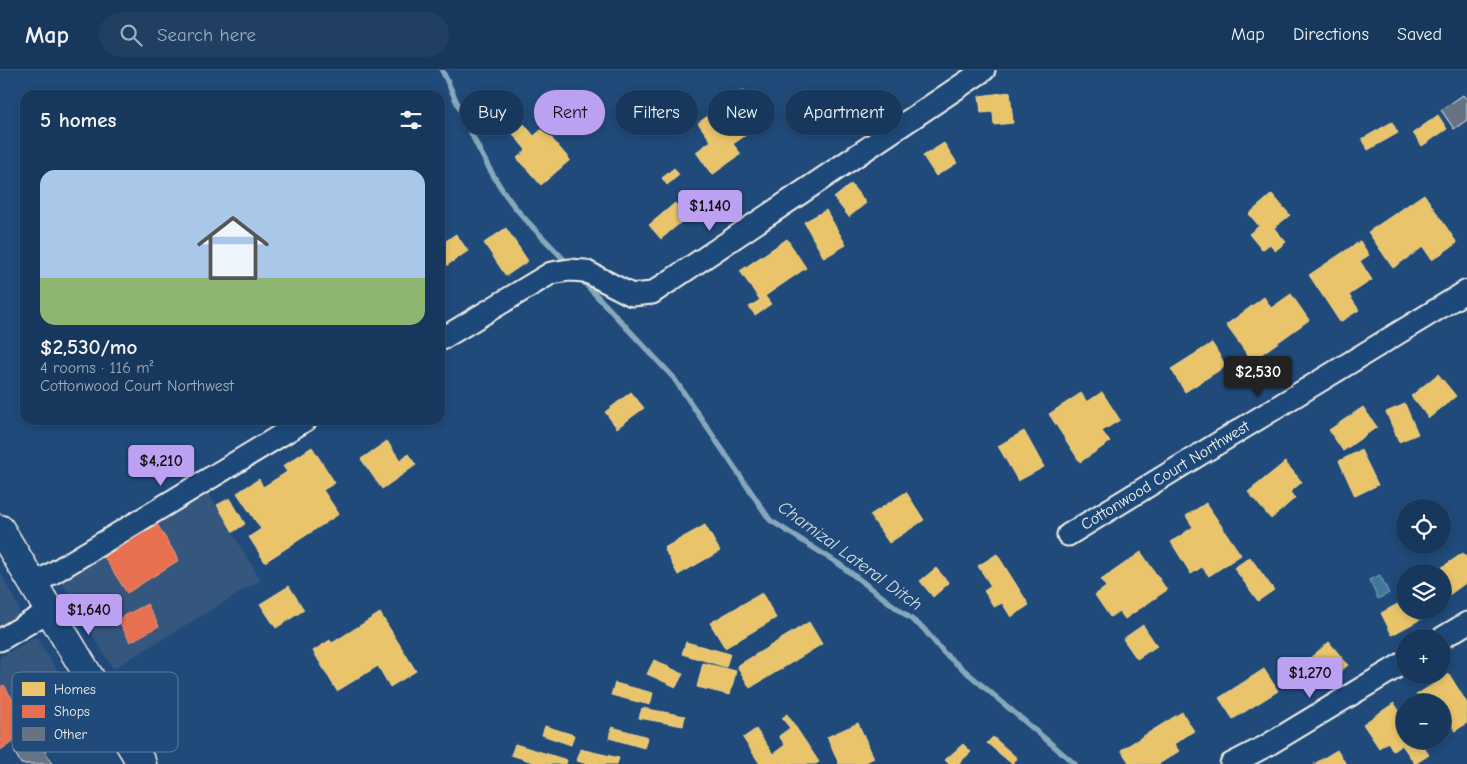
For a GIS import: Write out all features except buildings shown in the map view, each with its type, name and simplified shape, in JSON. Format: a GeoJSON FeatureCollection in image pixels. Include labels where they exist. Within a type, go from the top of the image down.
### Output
{"type":"FeatureCollection","features":[{"type":"Feature","properties":{"kind":"main road"},"geometry":{"type":"LineString","coordinates":[[0,530],[86,672]]}},
{"type":"Feature","properties":{"kind":"main road"},"geometry":{"type":"LineString","coordinates":[[135,752],[142,764]]}},
{"type":"Feature","properties":{"kind":"street"},"geometry":{"type":"LineString","coordinates":[[445,337],[551,273],[569,270],[585,271],[632,295],[652,293],[984,70]]}},
{"type":"Feature","properties":{"kind":"street","name":"Cottonwood Court Northwest"},"geometry":{"type":"LineString","coordinates":[[1068,535],[1467,291]]}},
{"type":"Feature","properties":{"kind":"street"},"geometry":{"type":"LineString","coordinates":[[33,585],[298,425]]}},
{"type":"Feature","properties":{"kind":"street"},"geometry":{"type":"LineString","coordinates":[[0,640],[49,611]]}},
{"type":"Feature","properties":{"kind":"street"},"geometry":{"type":"LineString","coordinates":[[1451,633],[1467,623]]}},
{"type":"Feature","properties":{"kind":"street"},"geometry":{"type":"LineString","coordinates":[[1231,764],[1266,746],[1396,667]]}},
{"type":"Feature","properties":{"kind":"shaded area"},"geometry":{"type":"Polygon","coordinates":[[[207,491],[261,580],[113,669],[60,580],[207,491]]]}},
{"type":"Feature","properties":{"kind":"shaded area"},"geometry":{"type":"Polygon","coordinates":[[[0,571],[19,608],[19,613],[13,621],[0,628],[0,571]]]}},
{"type":"Feature","properties":{"kind":"shaded area"},"geometry":{"type":"Polygon","coordinates":[[[1380,575],[1389,593],[1378,599],[1369,580],[1380,575]]]}},
{"type":"Feature","properties":{"kind":"shaded area"},"geometry":{"type":"Polygon","coordinates":[[[36,637],[58,672],[12,672],[12,744],[0,751],[0,657],[36,637]]]}},
{"type":"Feature","properties":{"kind":"waterway","name":"Chamizal Lateral Ditch"},"geometry":{"type":"LineString","coordinates":[[442,70],[475,140],[503,192],[567,263]]}},
{"type":"Feature","properties":{"kind":"waterway","name":"Chamizal Lateral Ditch"},"geometry":{"type":"LineString","coordinates":[[580,278],[673,377],[770,520],[839,564],[923,628],[944,653],[1075,764]]}}]}
